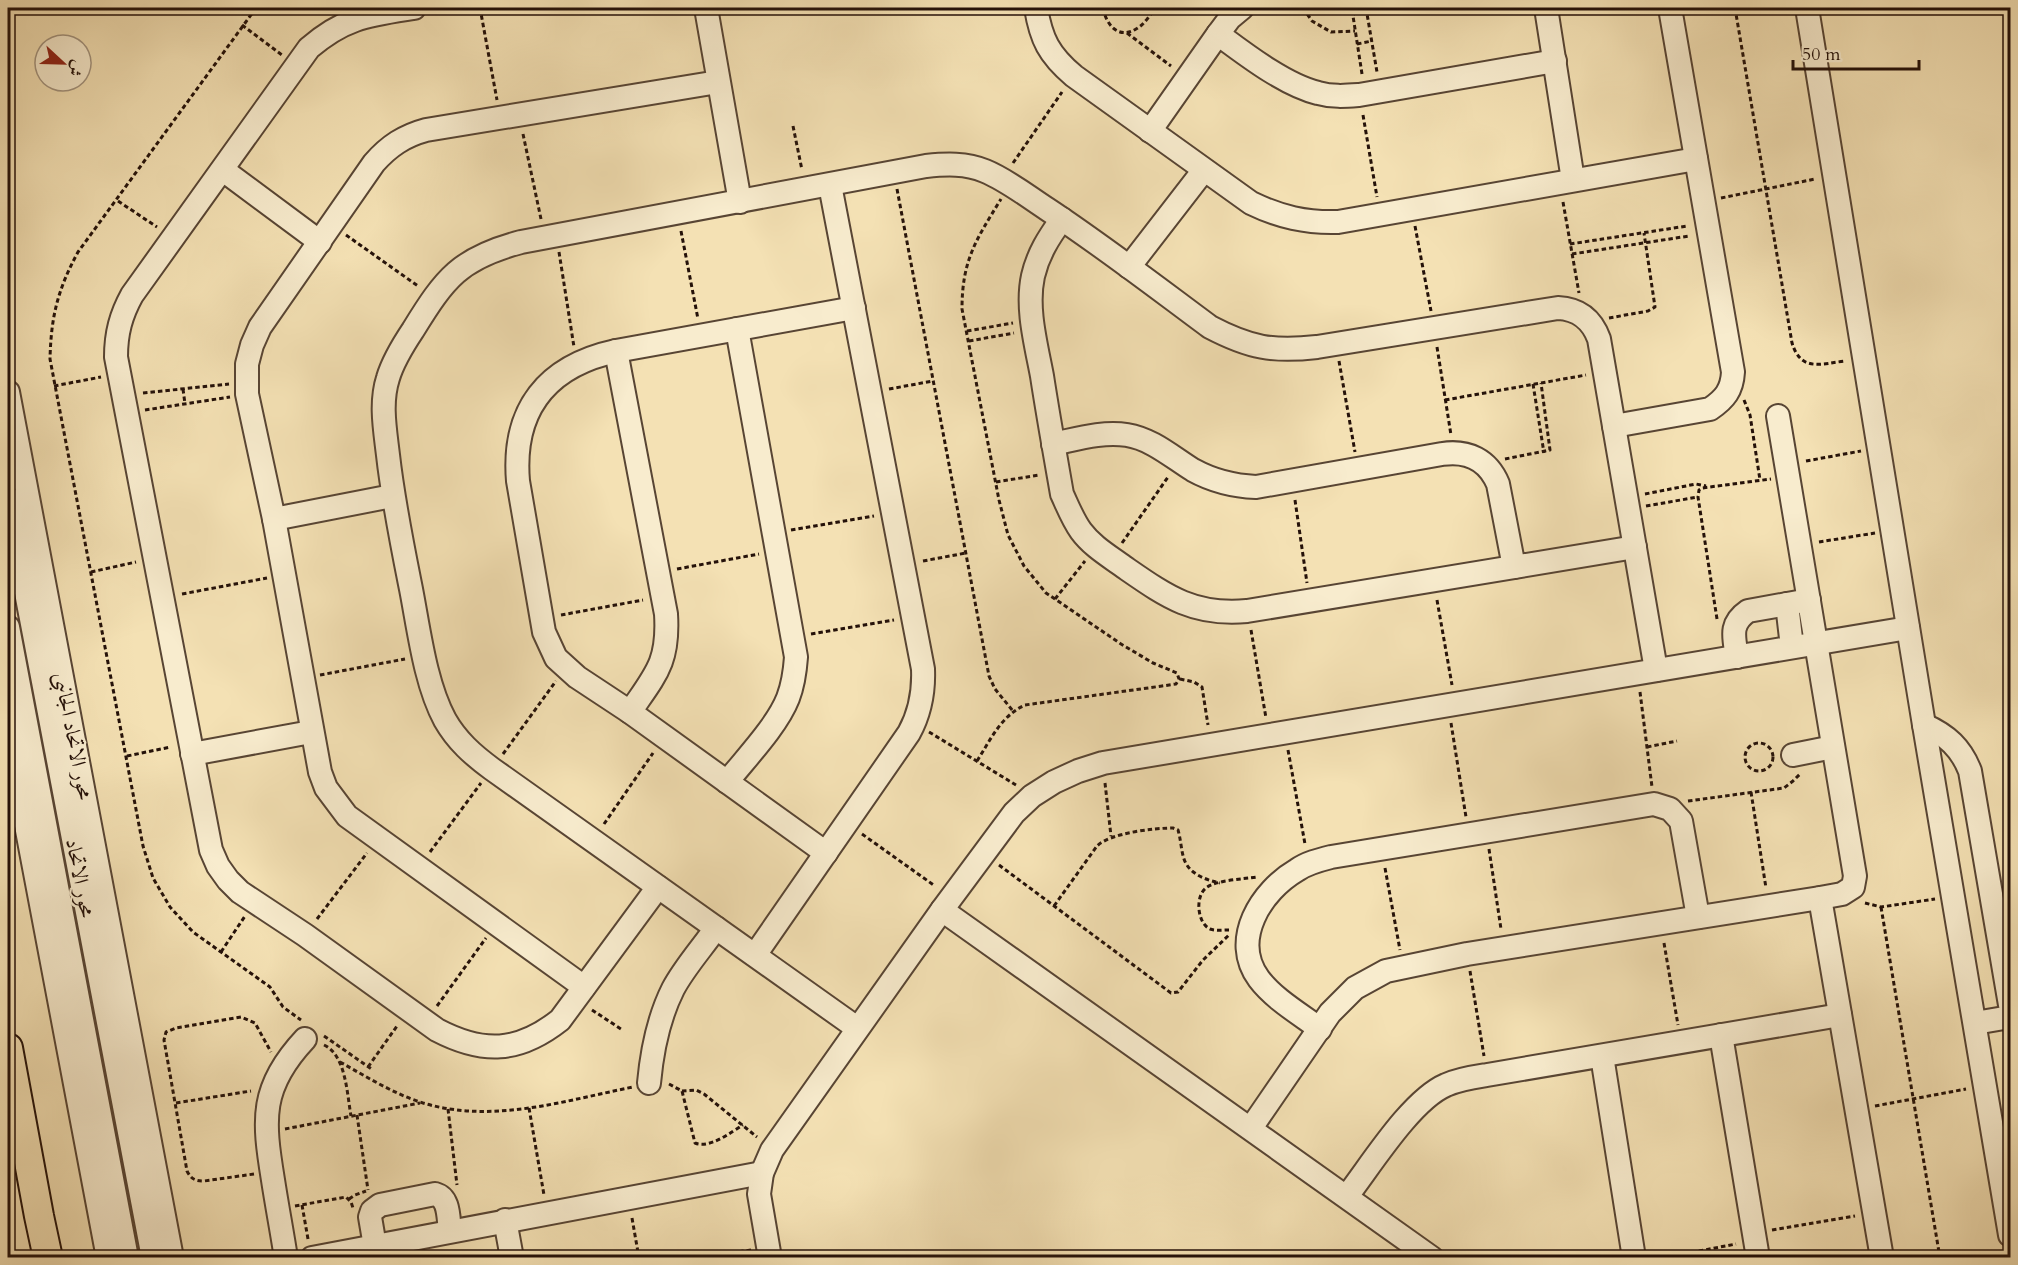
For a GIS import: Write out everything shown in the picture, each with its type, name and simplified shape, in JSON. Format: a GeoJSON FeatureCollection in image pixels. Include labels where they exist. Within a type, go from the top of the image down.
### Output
{"type":"FeatureCollection","features":[{"type":"Feature","properties":{"kind":"main road"},"geometry":{"type":"LineString","coordinates":[[8,1048],[48,1257]]}},
{"type":"Feature","properties":{"kind":"street"},"geometry":{"type":"LineString","coordinates":[[414,8],[367,15],[346,22],[326,33],[309,48],[124,309],[116,340],[117,357],[211,850],[218,866],[240,892],[417,1016],[456,1040],[478,1046],[500,1046],[522,1042],[543,1034],[560,1020],[658,887]]}},
{"type":"Feature","properties":{"kind":"street"},"geometry":{"type":"LineString","coordinates":[[706,8],[740,202]]}},
{"type":"Feature","properties":{"kind":"street"},"geometry":{"type":"LineString","coordinates":[[1036,8],[1040,30],[1048,48],[1061,65],[1074,76],[1251,203],[1271,213],[1293,219],[1338,222],[1696,159]]}},
{"type":"Feature","properties":{"kind":"street"},"geometry":{"type":"LineString","coordinates":[[1150,131],[1218,34],[1242,8]]}},
{"type":"Feature","properties":{"kind":"street"},"geometry":{"type":"LineString","coordinates":[[1546,8],[1555,61],[1566,181]]}},
{"type":"Feature","properties":{"kind":"street"},"geometry":{"type":"LineString","coordinates":[[1614,426],[1710,409],[1728,394],[1732,383],[1733,372],[1670,8]]}},
{"type":"Feature","properties":{"kind":"street"},"geometry":{"type":"LineString","coordinates":[[1807,8],[2010,1234]]}},
{"type":"Feature","properties":{"kind":"street"},"geometry":{"type":"LineString","coordinates":[[1218,34],[1298,86],[1328,95],[1368,94],[1555,61]]}},
{"type":"Feature","properties":{"kind":"street"},"geometry":{"type":"LineString","coordinates":[[580,993],[496,924],[346,816],[331,796],[320,772],[312,732],[274,519],[247,389],[247,364],[260,327],[374,163],[397,141],[426,130],[718,82]]}},
{"type":"Feature","properties":{"kind":"street"},"geometry":{"type":"LineString","coordinates":[[857,1028],[478,759],[457,738],[436,701],[424,656],[392,496],[383,404],[387,378],[397,355],[433,297],[449,277],[471,261],[495,249],[893,172],[936,165],[966,165],[985,171],[1006,182],[1062,219],[1210,327],[1235,340],[1262,348],[1290,350],[1558,308],[1566,309],[1586,319],[1599,339],[1635,547],[1647,672]]}},
{"type":"Feature","properties":{"kind":"street"},"geometry":{"type":"LineString","coordinates":[[223,170],[326,233]]}},
{"type":"Feature","properties":{"kind":"street"},"geometry":{"type":"LineString","coordinates":[[1130,267],[1204,170]]}},
{"type":"Feature","properties":{"kind":"street"},"geometry":{"type":"LineString","coordinates":[[755,954],[915,723],[924,683],[831,185]]}},
{"type":"Feature","properties":{"kind":"street"},"geometry":{"type":"LineString","coordinates":[[1062,219],[1039,256],[1033,276],[1031,298],[1033,325],[1062,494],[1082,532],[1104,553],[1162,594],[1184,604],[1230,613],[1635,547]]}},
{"type":"Feature","properties":{"kind":"street"},"geometry":{"type":"LineString","coordinates":[[826,853],[566,668],[549,645],[542,619],[516,461],[518,441],[533,403],[560,373],[577,362],[616,351],[854,308]]}},
{"type":"Feature","properties":{"kind":"street"},"geometry":{"type":"LineString","coordinates":[[727,782],[777,718],[788,699],[794,679],[796,657],[737,329]]}},
{"type":"Feature","properties":{"kind":"street"},"geometry":{"type":"LineString","coordinates":[[616,351],[658,573],[667,633],[659,670],[630,712]]}},
{"type":"Feature","properties":{"kind":"street","name":"محور الاتحاد الجانبى"},"geometry":{"type":"LineString","coordinates":[[8,392],[172,1257]]}},
{"type":"Feature","properties":{"kind":"street"},"geometry":{"type":"LineString","coordinates":[[1778,416],[1799,545],[1798,602],[1792,647]]}},
{"type":"Feature","properties":{"kind":"street"},"geometry":{"type":"LineString","coordinates":[[1053,444],[1107,434],[1128,435],[1149,441],[1214,480],[1234,486],[1256,487],[1454,452],[1474,456],[1490,468],[1498,484],[1514,567]]}},
{"type":"Feature","properties":{"kind":"street"},"geometry":{"type":"LineString","coordinates":[[274,519],[392,496]]}},
{"type":"Feature","properties":{"kind":"street","name":"محور الاتحاد"},"geometry":{"type":"LineString","coordinates":[[8,498],[153,1257]]}},
{"type":"Feature","properties":{"kind":"street"},"geometry":{"type":"LineString","coordinates":[[1251,1128],[1330,1013],[1355,988],[1386,971],[1467,954],[1848,892],[1855,882],[1855,876],[1816,644],[1798,602]]}},
{"type":"Feature","properties":{"kind":"street"},"geometry":{"type":"LineString","coordinates":[[1737,657],[1734,633],[1741,616],[1748,611],[1798,602]]}},
{"type":"Feature","properties":{"kind":"street","name":"محور الاتحاد"},"geometry":{"type":"LineString","coordinates":[[8,627],[69,1002],[127,1257]]}},
{"type":"Feature","properties":{"kind":"street"},"geometry":{"type":"LineString","coordinates":[[769,1252],[760,1205],[762,1173],[772,1150],[857,1028],[1014,813],[1032,796],[1062,778],[1103,764],[1277,733],[1908,628]]}},
{"type":"Feature","properties":{"kind":"street"},"geometry":{"type":"LineString","coordinates":[[1924,725],[1944,735],[1953,743],[1961,752],[1970,771],[2010,1005]]}},
{"type":"Feature","properties":{"kind":"street"},"geometry":{"type":"LineString","coordinates":[[8,730],[69,1002],[108,1257]]}},
{"type":"Feature","properties":{"kind":"street"},"geometry":{"type":"LineString","coordinates":[[191,748],[312,732]]}},
{"type":"Feature","properties":{"kind":"street"},"geometry":{"type":"LineString","coordinates":[[1800,753],[1833,747]]}},
{"type":"Feature","properties":{"kind":"street"},"geometry":{"type":"LineString","coordinates":[[1320,1029],[1271,991],[1259,978],[1251,963],[1247,945],[1249,928],[1257,911],[1280,882],[1309,863],[1331,856],[1658,804],[1677,814],[1681,821],[1698,917]]}},
{"type":"Feature","properties":{"kind":"street"},"geometry":{"type":"LineString","coordinates":[[1820,898],[1882,1257]]}},
{"type":"Feature","properties":{"kind":"street"},"geometry":{"type":"LineString","coordinates":[[947,903],[1251,1128],[1432,1257]]}},
{"type":"Feature","properties":{"kind":"street"},"geometry":{"type":"LineString","coordinates":[[649,1083],[651,1058],[664,1010],[674,987],[716,928]]}},
{"type":"Feature","properties":{"kind":"street"},"geometry":{"type":"LineString","coordinates":[[1347,1197],[1406,1119],[1431,1094],[1446,1085],[1487,1075],[1840,1015]]}},
{"type":"Feature","properties":{"kind":"street"},"geometry":{"type":"LineString","coordinates":[[1975,1023],[2010,1017]]}},
{"type":"Feature","properties":{"kind":"street"},"geometry":{"type":"LineString","coordinates":[[1720,1035],[1756,1244]]}},
{"type":"Feature","properties":{"kind":"street"},"geometry":{"type":"LineString","coordinates":[[286,1257],[266,1133],[267,1110],[277,1079],[291,1053],[305,1039]]}},
{"type":"Feature","properties":{"kind":"street"},"geometry":{"type":"LineString","coordinates":[[1602,1056],[1634,1257]]}},
{"type":"Feature","properties":{"kind":"street"},"geometry":{"type":"LineString","coordinates":[[311,1252],[376,1251],[450,1231],[762,1173]]}},
{"type":"Feature","properties":{"kind":"street"},"geometry":{"type":"LineString","coordinates":[[376,1251],[370,1217],[372,1211],[380,1204],[435,1194],[443,1197],[446,1201],[450,1231]]}},
{"type":"Feature","properties":{"kind":"street"},"geometry":{"type":"LineString","coordinates":[[505,1220],[512,1257]]}},
{"type":"Feature","properties":{"kind":"path"},"geometry":{"type":"LineString","coordinates":[[480,8],[510,116],[551,237],[577,362]]}},
{"type":"Feature","properties":{"kind":"path"},"geometry":{"type":"LineString","coordinates":[[1103,8],[1108,23],[1119,32],[1127,33],[1141,26],[1155,8]]}},
{"type":"Feature","properties":{"kind":"path"},"geometry":{"type":"LineString","coordinates":[[1303,8],[1312,21],[1331,32],[1355,31]]}},
{"type":"Feature","properties":{"kind":"path"},"geometry":{"type":"LineString","coordinates":[[1368,94],[1372,41],[1366,8],[1353,14],[1368,94],[1381,214]]}},
{"type":"Feature","properties":{"kind":"path"},"geometry":{"type":"LineString","coordinates":[[1734,8],[1795,355],[1802,362],[1813,364],[1864,360]]}},
{"type":"Feature","properties":{"kind":"path"},"geometry":{"type":"LineString","coordinates":[[242,25],[296,65]]}},
{"type":"Feature","properties":{"kind":"path"},"geometry":{"type":"LineString","coordinates":[[1127,33],[1187,78]]}},
{"type":"Feature","properties":{"kind":"path"},"geometry":{"type":"LineString","coordinates":[[1357,44],[1372,41]]}},
{"type":"Feature","properties":{"kind":"path"},"geometry":{"type":"LineString","coordinates":[[977,761],[1002,720],[1025,705],[1176,684],[1179,679],[1178,673],[1137,654],[1055,600],[1046,593],[1024,566],[1008,535],[962,309],[962,287],[966,264],[974,243],[1006,182],[1074,76]]}},
{"type":"Feature","properties":{"kind":"path"},"geometry":{"type":"LineString","coordinates":[[793,126],[806,190]]}},
{"type":"Feature","properties":{"kind":"path"},"geometry":{"type":"LineString","coordinates":[[893,172],[989,676],[995,689],[1013,711]]}},
{"type":"Feature","properties":{"kind":"path"},"geometry":{"type":"LineString","coordinates":[[1703,201],[1834,175]]}},
{"type":"Feature","properties":{"kind":"path"},"geometry":{"type":"LineString","coordinates":[[1566,181],[1570,244],[1586,319],[1648,311],[1654,306],[1644,233]]}},
{"type":"Feature","properties":{"kind":"path"},"geometry":{"type":"LineString","coordinates":[[117,200],[174,238]]}},
{"type":"Feature","properties":{"kind":"path"},"geometry":{"type":"LineString","coordinates":[[678,214],[701,335]]}},
{"type":"Feature","properties":{"kind":"path"},"geometry":{"type":"LineString","coordinates":[[1570,244],[1669,229],[1708,228]]}},
{"type":"Feature","properties":{"kind":"path"},"geometry":{"type":"LineString","coordinates":[[1572,254],[1670,239],[1708,228]]}},
{"type":"Feature","properties":{"kind":"path"},"geometry":{"type":"LineString","coordinates":[[1669,229],[1670,239]]}},
{"type":"Feature","properties":{"kind":"path"},"geometry":{"type":"LineString","coordinates":[[326,233],[433,297]]}},
{"type":"Feature","properties":{"kind":"path"},"geometry":{"type":"LineString","coordinates":[[1623,236],[1624,246]]}},
{"type":"Feature","properties":{"kind":"path"},"geometry":{"type":"LineString","coordinates":[[967,331],[1033,325]]}},
{"type":"Feature","properties":{"kind":"path"},"geometry":{"type":"LineString","coordinates":[[969,341],[1033,325]]}},
{"type":"Feature","properties":{"kind":"path"},"geometry":{"type":"LineString","coordinates":[[1336,344],[1357,469]]}},
{"type":"Feature","properties":{"kind":"path"},"geometry":{"type":"LineString","coordinates":[[1446,399],[1604,372]]}},
{"type":"Feature","properties":{"kind":"path"},"geometry":{"type":"LineString","coordinates":[[870,393],[933,381]]}},
{"type":"Feature","properties":{"kind":"path"},"geometry":{"type":"LineString","coordinates":[[1483,462],[1549,452],[1551,448],[1541,383]]}},
{"type":"Feature","properties":{"kind":"path"},"geometry":{"type":"LineString","coordinates":[[1732,383],[1746,404],[1750,415],[1760,480]]}},
{"type":"Feature","properties":{"kind":"path"},"geometry":{"type":"LineString","coordinates":[[1533,384],[1544,453]]}},
{"type":"Feature","properties":{"kind":"path"},"geometry":{"type":"LineString","coordinates":[[54,386],[185,404],[247,389]]}},
{"type":"Feature","properties":{"kind":"path"},"geometry":{"type":"LineString","coordinates":[[124,394],[183,389],[247,389]]}},
{"type":"Feature","properties":{"kind":"path"},"geometry":{"type":"LineString","coordinates":[[183,389],[185,404]]}},
{"type":"Feature","properties":{"kind":"path"},"geometry":{"type":"LineString","coordinates":[[1718,624],[1698,497],[1699,490],[1760,480],[1787,470],[1879,448]]}},
{"type":"Feature","properties":{"kind":"path"},"geometry":{"type":"LineString","coordinates":[[1055,600],[1104,553],[1179,461]]}},
{"type":"Feature","properties":{"kind":"path"},"geometry":{"type":"LineString","coordinates":[[996,482],[1058,472]]}},
{"type":"Feature","properties":{"kind":"path"},"geometry":{"type":"LineString","coordinates":[[1292,480],[1310,601]]}},
{"type":"Feature","properties":{"kind":"path"},"geometry":{"type":"LineString","coordinates":[[1627,503],[1696,484],[1707,487]]}},
{"type":"Feature","properties":{"kind":"path"},"geometry":{"type":"LineString","coordinates":[[1627,503],[1698,497]]}},
{"type":"Feature","properties":{"kind":"path"},"geometry":{"type":"LineString","coordinates":[[658,573],[893,512]]}},
{"type":"Feature","properties":{"kind":"path"},"geometry":{"type":"LineString","coordinates":[[1799,545],[1892,530]]}},
{"type":"Feature","properties":{"kind":"path"},"geometry":{"type":"LineString","coordinates":[[903,565],[967,553]]}},
{"type":"Feature","properties":{"kind":"path"},"geometry":{"type":"LineString","coordinates":[[91,572],[155,558]]}},
{"type":"Feature","properties":{"kind":"path"},"geometry":{"type":"LineString","coordinates":[[163,598],[284,575]]}},
{"type":"Feature","properties":{"kind":"path"},"geometry":{"type":"LineString","coordinates":[[1433,580],[1452,705],[1503,948]]}},
{"type":"Feature","properties":{"kind":"path"},"geometry":{"type":"LineString","coordinates":[[542,619],[662,597]]}},
{"type":"Feature","properties":{"kind":"path"},"geometry":{"type":"LineString","coordinates":[[1247,611],[1309,863]]}},
{"type":"Feature","properties":{"kind":"path"},"geometry":{"type":"LineString","coordinates":[[794,638],[913,617]]}},
{"type":"Feature","properties":{"kind":"path"},"geometry":{"type":"LineString","coordinates":[[302,678],[424,656]]}},
{"type":"Feature","properties":{"kind":"path"},"geometry":{"type":"LineString","coordinates":[[1647,672],[1647,747],[1658,804],[1784,788],[1801,773],[1806,763],[1800,753]]}},
{"type":"Feature","properties":{"kind":"path"},"geometry":{"type":"LineString","coordinates":[[1179,679],[1194,682],[1202,687],[1211,745]]}},
{"type":"Feature","properties":{"kind":"path"},"geometry":{"type":"LineString","coordinates":[[915,723],[1032,796]]}},
{"type":"Feature","properties":{"kind":"path"},"geometry":{"type":"LineString","coordinates":[[592,840],[664,737]]}},
{"type":"Feature","properties":{"kind":"path"},"geometry":{"type":"LineString","coordinates":[[1647,747],[1677,741]]}},
{"type":"Feature","properties":{"kind":"path"},"geometry":{"type":"LineString","coordinates":[[1756,743],[1767,746],[1773,755],[1770,766],[1761,771],[1750,769],[1745,760],[1747,749],[1756,743]]}},
{"type":"Feature","properties":{"kind":"path"},"geometry":{"type":"LineString","coordinates":[[127,756],[191,748]]}},
{"type":"Feature","properties":{"kind":"path"},"geometry":{"type":"LineString","coordinates":[[1103,764],[1111,837]]}},
{"type":"Feature","properties":{"kind":"path"},"geometry":{"type":"LineString","coordinates":[[1751,792],[1769,906]]}},
{"type":"Feature","properties":{"kind":"path"},"geometry":{"type":"LineString","coordinates":[[846,824],[947,903]]}},
{"type":"Feature","properties":{"kind":"path"},"geometry":{"type":"LineString","coordinates":[[1054,906],[1104,839],[1173,828],[1178,830],[1184,861],[1191,870],[1209,881],[1220,883]]}},
{"type":"Feature","properties":{"kind":"path"},"geometry":{"type":"LineString","coordinates":[[305,936],[378,839]]}},
{"type":"Feature","properties":{"kind":"path"},"geometry":{"type":"LineString","coordinates":[[1382,848],[1403,966]]}},
{"type":"Feature","properties":{"kind":"path"},"geometry":{"type":"LineString","coordinates":[[983,854],[1175,994],[1181,990],[1213,949],[1236,929],[1210,929],[1202,920],[1200,895],[1209,886],[1262,876]]}},
{"type":"Feature","properties":{"kind":"path"},"geometry":{"type":"LineString","coordinates":[[1848,892],[1865,903],[1881,907],[1953,897]]}},
{"type":"Feature","properties":{"kind":"path"},"geometry":{"type":"LineString","coordinates":[[220,952],[255,902]]}},
{"type":"Feature","properties":{"kind":"path"},"geometry":{"type":"LineString","coordinates":[[1881,907],[1940,1257]]}},
{"type":"Feature","properties":{"kind":"path"},"geometry":{"type":"LineString","coordinates":[[1661,923],[1681,1042]]}},
{"type":"Feature","properties":{"kind":"path"},"geometry":{"type":"LineString","coordinates":[[368,1066],[417,1016],[496,924]]}},
{"type":"Feature","properties":{"kind":"path"},"geometry":{"type":"LineString","coordinates":[[1467,954],[1487,1075]]}},
{"type":"Feature","properties":{"kind":"path"},"geometry":{"type":"LineString","coordinates":[[580,993],[621,1029]]}},
{"type":"Feature","properties":{"kind":"path"},"geometry":{"type":"LineString","coordinates":[[176,1103],[277,1079],[259,1029],[249,1019],[234,1017],[176,1028],[166,1032],[164,1040],[187,1171],[190,1177],[196,1181],[204,1181],[272,1172]]}},
{"type":"Feature","properties":{"kind":"path"},"geometry":{"type":"LineString","coordinates":[[305,1039],[327,1047],[338,1056],[351,1116]]}},
{"type":"Feature","properties":{"kind":"path"},"geometry":{"type":"LineString","coordinates":[[340,1062],[398,1094],[423,1103],[448,1109],[494,1113],[530,1108],[649,1083],[670,1084],[681,1091],[696,1090],[704,1094],[772,1150]]}},
{"type":"Feature","properties":{"kind":"path"},"geometry":{"type":"LineString","coordinates":[[1856,1109],[1985,1085]]}},
{"type":"Feature","properties":{"kind":"path"},"geometry":{"type":"LineString","coordinates":[[681,1091],[695,1143],[700,1145],[707,1143],[743,1125]]}},
{"type":"Feature","properties":{"kind":"path"},"geometry":{"type":"LineString","coordinates":[[266,1133],[423,1103]]}},
{"type":"Feature","properties":{"kind":"path"},"geometry":{"type":"LineString","coordinates":[[530,1108],[547,1212]]}},
{"type":"Feature","properties":{"kind":"path"},"geometry":{"type":"LineString","coordinates":[[448,1109],[457,1185]]}},
{"type":"Feature","properties":{"kind":"path"},"geometry":{"type":"LineString","coordinates":[[357,1115],[368,1190]]}},
{"type":"Feature","properties":{"kind":"path"},"geometry":{"type":"LineString","coordinates":[[278,1210],[346,1197],[351,1202],[354,1214]]}},
{"type":"Feature","properties":{"kind":"path"},"geometry":{"type":"LineString","coordinates":[[629,1197],[639,1257]]}},
{"type":"Feature","properties":{"kind":"path"},"geometry":{"type":"LineString","coordinates":[[302,1205],[311,1252]]}},
{"type":"Feature","properties":{"kind":"path"},"geometry":{"type":"LineString","coordinates":[[1662,1257],[1756,1244],[1874,1213]]}},
{"type":"Feature","properties":{"kind":"path"},"geometry":{"type":"LineString","coordinates":[[702,1257],[769,1252]]}}]}
